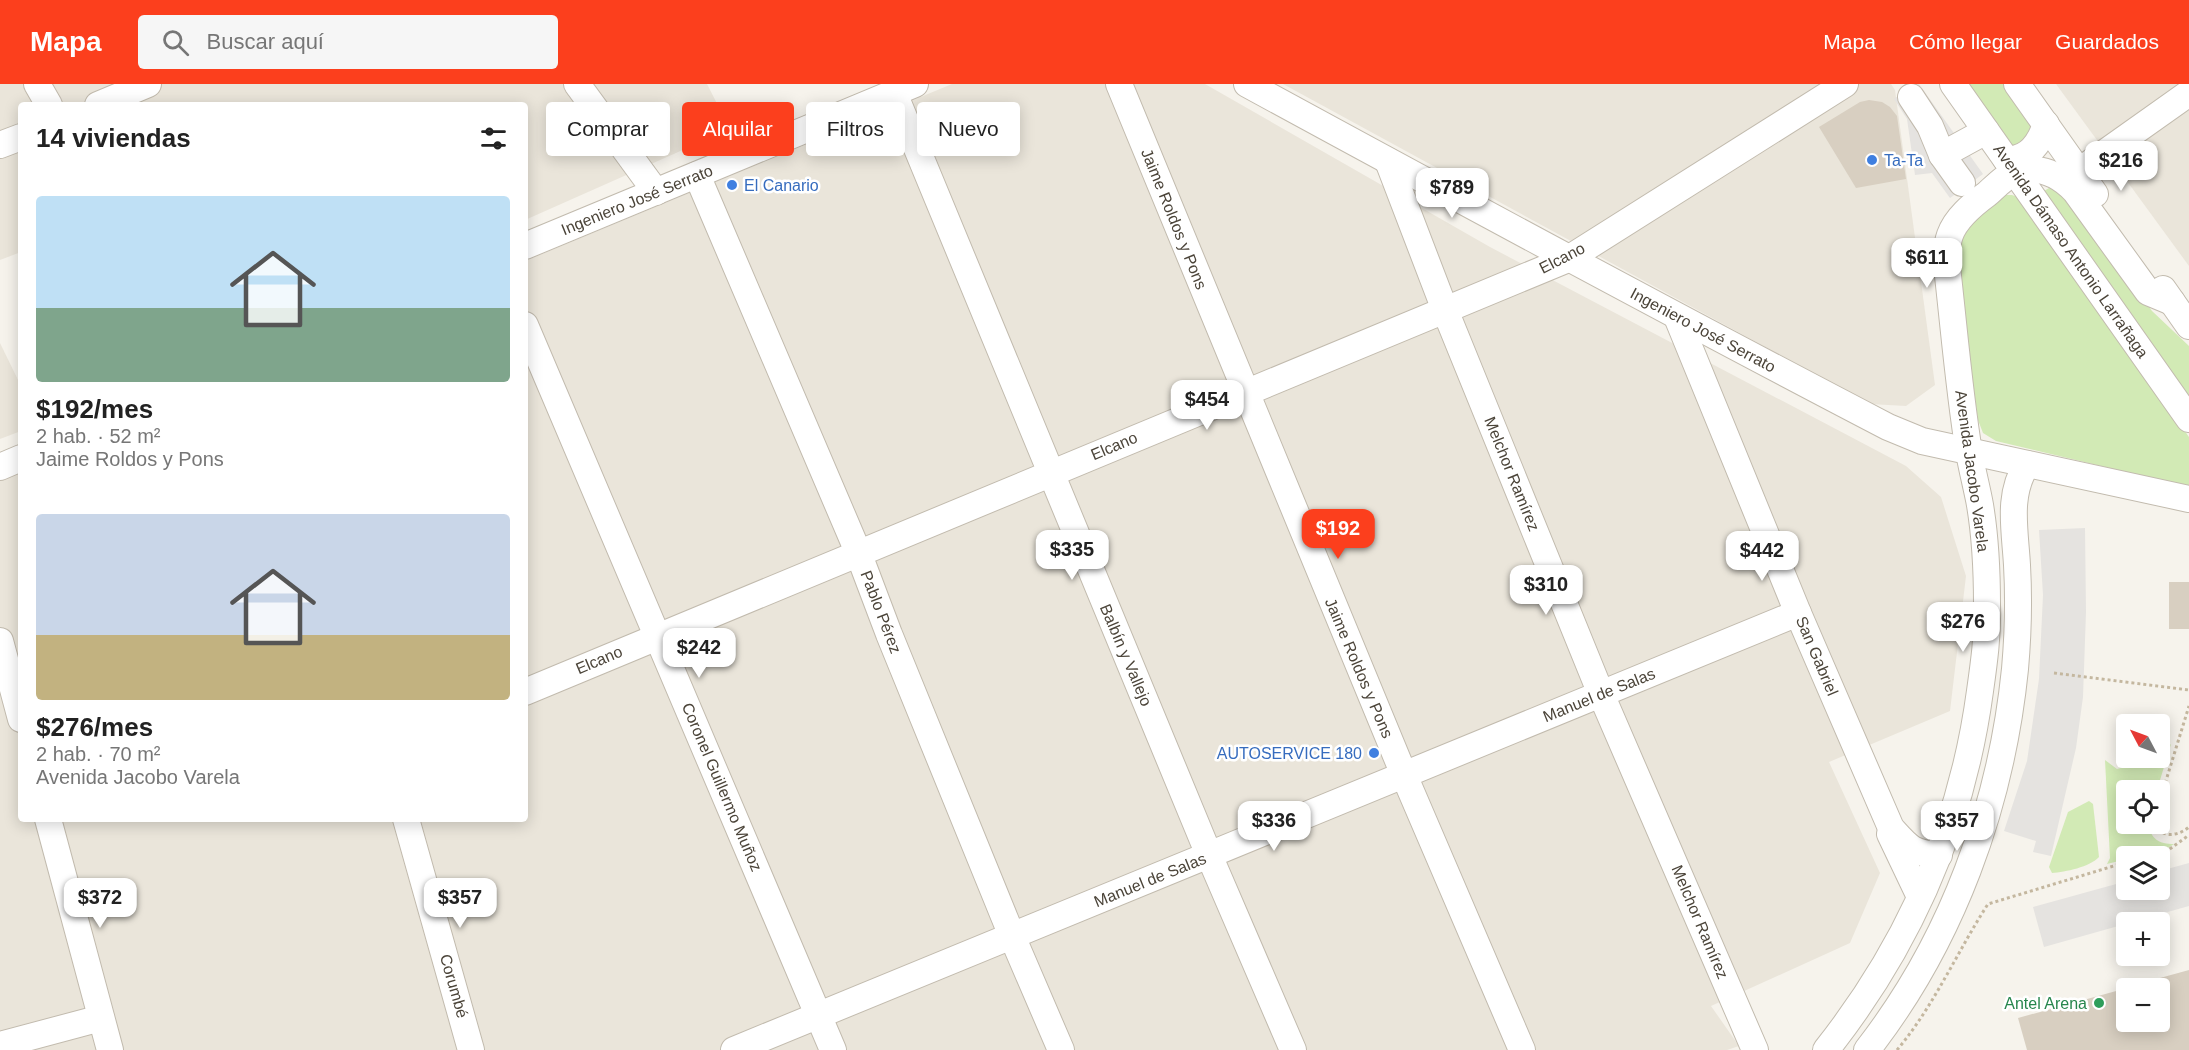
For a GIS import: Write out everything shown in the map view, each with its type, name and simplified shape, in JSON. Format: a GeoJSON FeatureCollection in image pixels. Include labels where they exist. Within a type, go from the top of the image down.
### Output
{"type":"FeatureCollection","features":[{"type":"Feature","properties":{"kind":"street"},"geometry":{"type":"LineString","coordinates":[[37,84],[47,102]]}},
{"type":"Feature","properties":{"kind":"street"},"geometry":{"type":"LineString","coordinates":[[105,102],[148,84]]}},
{"type":"Feature","properties":{"kind":"street"},"geometry":{"type":"LineString","coordinates":[[577,84],[656,192]]}},
{"type":"Feature","properties":{"kind":"street","name":"Jaime Roldos y Pons"},"geometry":{"type":"LineString","coordinates":[[1119,84],[1244,392],[1522,1050]]}},
{"type":"Feature","properties":{"kind":"street","name":"Ingeniero José Serrato"},"geometry":{"type":"LineString","coordinates":[[1247,84],[1512,226],[1568,259],[1888,427],[1922,441],[2189,499]]}},
{"type":"Feature","properties":{"kind":"street","name":"Elcano"},"geometry":{"type":"LineString","coordinates":[[528,691],[657,635],[1568,259],[1845,84]]}},
{"type":"Feature","properties":{"kind":"street","name":"Avenida Dámaso Antonio Larrañaga"},"geometry":{"type":"LineString","coordinates":[[1953,84],[2189,419]]}},
{"type":"Feature","properties":{"kind":"street"},"geometry":{"type":"LineString","coordinates":[[2017,84],[2189,326]]}},
{"type":"Feature","properties":{"kind":"street","name":"Ingeniero José Serrato"},"geometry":{"type":"LineString","coordinates":[[528,245],[904,88]]}},
{"type":"Feature","properties":{"kind":"street","name":"Balbín y Vallejo"},"geometry":{"type":"LineString","coordinates":[[904,88],[1051,472],[1209,855],[1293,1050]]}},
{"type":"Feature","properties":{"kind":"street"},"geometry":{"type":"LineString","coordinates":[[2079,171],[2189,93]]}},
{"type":"Feature","properties":{"kind":"street"},"geometry":{"type":"LineString","coordinates":[[1911,97],[1930,126],[1942,155],[1962,183]]}},
{"type":"Feature","properties":{"kind":"street","name":"Avenida Jacobo Varela"},"geometry":{"type":"LineString","coordinates":[[1826,1050],[1849,1021],[1888,961],[1939,855],[1962,786],[1976,725],[1986,641],[1987,605],[1980,507],[1969,451],[1946,249],[1950,234],[1959,219],[2010,166],[2013,160],[2036,146],[2046,124]]}},
{"type":"Feature","properties":{"kind":"street"},"geometry":{"type":"LineString","coordinates":[[1942,155],[1986,131]]}},
{"type":"Feature","properties":{"kind":"street"},"geometry":{"type":"LineString","coordinates":[[0,146],[18,138]]}},
{"type":"Feature","properties":{"kind":"street","name":"Melchor Ramírez"},"geometry":{"type":"LineString","coordinates":[[1388,161],[1445,310],[1601,694],[1755,1050]]}},
{"type":"Feature","properties":{"kind":"street"},"geometry":{"type":"LineString","coordinates":[[2010,166],[2052,174],[2063,179],[2075,191],[2148,292],[2172,302]]}},
{"type":"Feature","properties":{"kind":"street","name":"Pablo Pérez"},"geometry":{"type":"LineString","coordinates":[[697,175],[858,552],[1012,936],[1061,1050]]}},
{"type":"Feature","properties":{"kind":"street","name":"San Gabriel"},"geometry":{"type":"LineString","coordinates":[[1677,316],[1798,613],[1891,828],[1909,847],[1921,854],[1939,855]]}},
{"type":"Feature","properties":{"kind":"street","name":"Coronel Guillermo Muñoz"},"geometry":{"type":"LineString","coordinates":[[528,332],[833,1050]]}},
{"type":"Feature","properties":{"kind":"street"},"geometry":{"type":"LineString","coordinates":[[0,467],[18,459]]}},
{"type":"Feature","properties":{"kind":"street","name":"Avenida Jacobo Varela"},"geometry":{"type":"LineString","coordinates":[[1882,1047],[1945,924],[1980,838],[2004,747],[2015,670],[2018,620],[2013,516],[2015,489],[2027,464]]}},
{"type":"Feature","properties":{"kind":"street","name":"Manuel de Salas"},"geometry":{"type":"LineString","coordinates":[[734,1050],[1798,613]]}},
{"type":"Feature","properties":{"kind":"street"},"geometry":{"type":"LineString","coordinates":[[0,641],[18,708]]}},
{"type":"Feature","properties":{"kind":"street"},"geometry":{"type":"LineString","coordinates":[[49,822],[110,1050]]}},
{"type":"Feature","properties":{"kind":"street","name":"Corumbé"},"geometry":{"type":"LineString","coordinates":[[407,822],[471,1050]]}},
{"type":"Feature","properties":{"kind":"street"},"geometry":{"type":"LineString","coordinates":[[1950,825],[1980,838]]}},
{"type":"Feature","properties":{"kind":"street","name":"San Gabriel"},"geometry":{"type":"LineString","coordinates":[[1891,828],[1889,837],[1920,897]]}},
{"type":"Feature","properties":{"kind":"street"},"geometry":{"type":"LineString","coordinates":[[0,1045],[101,1018]]}},
{"type":"Feature","properties":{"kind":"street"},"geometry":{"type":"LineString","coordinates":[[1849,1021],[1882,1047]]}},
{"type":"Feature","properties":{"kind":"path"},"geometry":{"type":"LineString","coordinates":[[2054,674],[2189,690]]}},
{"type":"Feature","properties":{"kind":"path"},"geometry":{"type":"LineString","coordinates":[[2167,780],[2187,725],[2189,706]]}},
{"type":"Feature","properties":{"kind":"path"},"geometry":{"type":"LineString","coordinates":[[2166,834],[2180,834],[2189,827]]}},
{"type":"Feature","properties":{"kind":"path"},"geometry":{"type":"LineString","coordinates":[[2170,849],[2189,836]]}},
{"type":"Feature","properties":{"kind":"path"},"geometry":{"type":"LineString","coordinates":[[1882,1047],[1909,1036],[1988,904],[2014,894],[2116,865]]}},
{"type":"Feature","properties":{"kind":"shaded area"},"geometry":{"type":"Polygon","coordinates":[[[0,84],[707,84],[716,102],[682,102],[682,150],[670,156],[670,102],[546,102],[546,156],[669,156],[528,219],[528,102],[18,102],[18,253],[0,260],[0,84]]]}},
{"type":"Feature","properties":{"kind":"shaded area"},"geometry":{"type":"Polygon","coordinates":[[[952,84],[1205,84],[1490,247],[1906,466],[1941,497],[1966,576],[1950,711],[1829,762],[1880,873],[1850,943],[1711,1006],[1739,1046],[1727,1050],[0,1050],[0,480],[18,472],[18,822],[528,822],[528,260],[778,156],[794,156],[794,149],[806,145],[806,156],[905,156],[905,103],[952,84]]]}},
{"type":"Feature","properties":{"kind":"shaded area"},"geometry":{"type":"Polygon","coordinates":[[[1283,84],[1891,84],[1895,90],[1935,385],[1906,406],[1870,404],[1283,84]]]}},
{"type":"Feature","properties":{"kind":"shaded area"},"geometry":{"type":"Polygon","coordinates":[[[1915,84],[1919,84],[1983,174],[1950,198],[1932,173],[1915,175],[1907,119],[1894,99],[1915,84]]]}},
{"type":"Feature","properties":{"kind":"shaded area"},"geometry":{"type":"Polygon","coordinates":[[[2056,84],[2189,84],[2189,266],[2056,84]]]}},
{"type":"Feature","properties":{"kind":"shaded area"},"geometry":{"type":"Polygon","coordinates":[[[0,343],[18,380],[18,432],[0,439],[0,343]]]}},
{"type":"Feature","properties":{"kind":"shaded area"},"geometry":{"type":"Polygon","coordinates":[[[2085,528],[2086,612],[2083,697],[2076,748],[2051,856],[2033,852],[2036,841],[2004,831],[2027,761],[2039,679],[2043,595],[2039,530],[2085,528]]]}},
{"type":"Feature","properties":{"kind":"shaded area"},"geometry":{"type":"Polygon","coordinates":[[[2189,863],[2189,906],[2168,912],[2116,912],[2116,927],[2044,947],[2033,907],[2116,884],[2116,900],[2170,900],[2170,868],[2189,863]]]}},
{"type":"Feature","properties":{"kind":"green space"},"geometry":{"type":"Polygon","coordinates":[[[1965,84],[2003,84],[2032,127],[2033,134],[2017,148],[2010,146],[1965,84]]]}},
{"type":"Feature","properties":{"kind":"green space"},"geometry":{"type":"Polygon","coordinates":[[[2049,188],[2073,200],[2152,311],[2189,346],[2189,396],[2046,197],[2044,191],[2049,188]]]}},
{"type":"Feature","properties":{"kind":"green space"},"geometry":{"type":"Polygon","coordinates":[[[2005,195],[2020,198],[2189,437],[2189,487],[1996,441],[1983,433],[1978,420],[1956,263],[1957,244],[1975,217],[2005,195]]]}},
{"type":"Feature","properties":{"kind":"green space"},"geometry":{"type":"Polygon","coordinates":[[[2105,760],[2117,769],[2164,768],[2160,780],[2116,780],[2116,834],[2152,834],[2156,840],[2174,844],[2170,846],[2116,846],[2116,862],[2107,864],[2110,858],[2105,760]]]}},
{"type":"Feature","properties":{"kind":"green space"},"geometry":{"type":"Polygon","coordinates":[[[2089,801],[2093,804],[2099,857],[2084,866],[2052,873],[2049,867],[2068,812],[2089,801]]]}},
{"type":"Feature","properties":{"kind":"building","name":"Ta-Ta"},"geometry":{"type":"Polygon","coordinates":[[[1869,100],[1882,102],[1890,107],[1897,116],[1906,179],[1856,188],[1819,127],[1860,102],[1869,100]]]}},
{"type":"Feature","properties":{"kind":"building"},"geometry":{"type":"Polygon","coordinates":[[[2169,582],[2189,582],[2189,629],[2169,629],[2169,582]]]}},
{"type":"Feature","properties":{"kind":"building","name":"Antel Arena"},"geometry":{"type":"Polygon","coordinates":[[[2189,970],[2189,1050],[2027,1050],[2018,1018],[2116,991],[2116,1032],[2170,1032],[2170,978],[2160,978],[2189,970]]]}},
{"type":"Feature","properties":{"kind":"place","name":"Ta-Ta"},"geometry":{"type":"Point","coordinates":[1872,160]}},
{"type":"Feature","properties":{"kind":"place","name":"El Canario"},"geometry":{"type":"Point","coordinates":[732,185]}},
{"type":"Feature","properties":{"kind":"place","name":"AUTOSERVICE 180"},"geometry":{"type":"Point","coordinates":[1374,753]}},
{"type":"Feature","properties":{"kind":"place","name":"Antel Arena"},"geometry":{"type":"Point","coordinates":[2099,1003]}}]}
